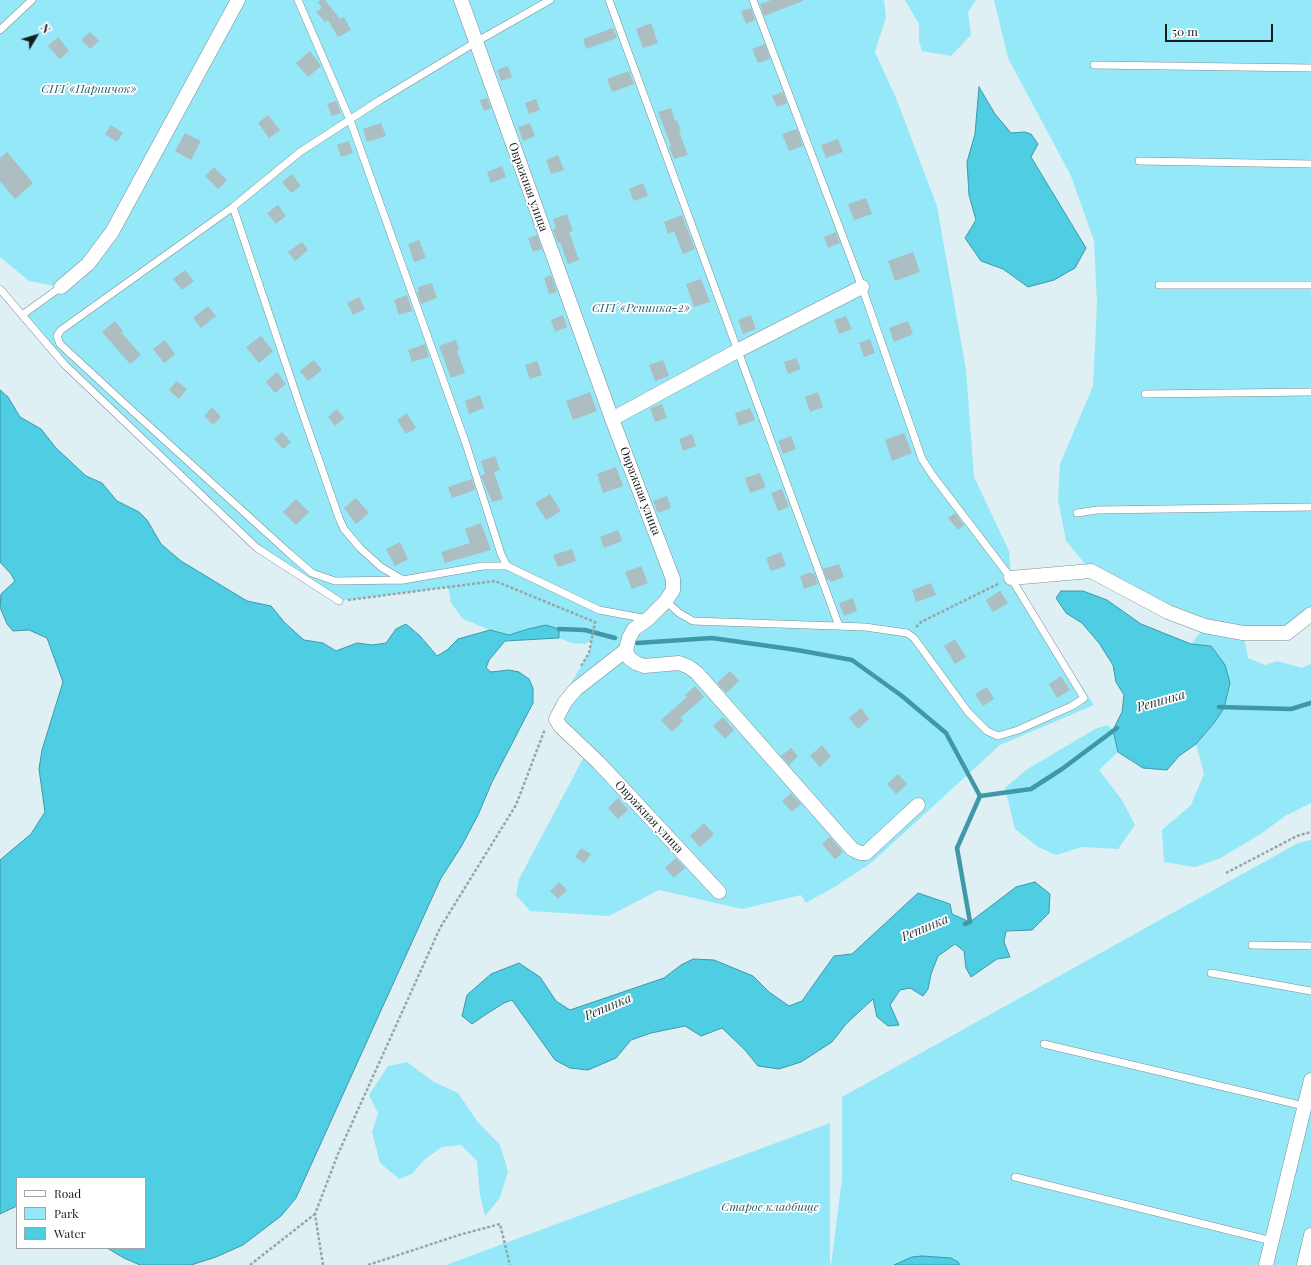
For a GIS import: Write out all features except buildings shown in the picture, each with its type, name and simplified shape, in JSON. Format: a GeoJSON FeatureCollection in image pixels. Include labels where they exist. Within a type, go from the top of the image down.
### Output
{"type":"FeatureCollection","features":[{"type":"Feature","properties":{"kind":"street"},"geometry":{"type":"LineString","coordinates":[[61,287],[88,264],[112,232],[238,0]]}},
{"type":"Feature","properties":{"kind":"street","name":"Овражная улица"},"geometry":{"type":"LineString","coordinates":[[460,0],[612,419],[673,580],[673,590],[666,601],[648,619],[634,629],[629,638],[626,650],[576,689],[565,702],[557,715],[556,721],[598,762],[719,892]]}},
{"type":"Feature","properties":{"kind":"street"},"geometry":{"type":"LineString","coordinates":[[612,419],[737,351],[862,287]]}},
{"type":"Feature","properties":{"kind":"street"},"geometry":{"type":"LineString","coordinates":[[1011,578],[1091,571],[1168,612],[1205,626],[1243,633],[1287,633],[1311,614]]}},
{"type":"Feature","properties":{"kind":"street"},"geometry":{"type":"LineString","coordinates":[[626,650],[629,658],[644,666],[679,663],[689,667],[697,674],[852,849],[860,853],[866,852],[918,805]]}},
{"type":"Feature","properties":{"kind":"street"},"geometry":{"type":"LineString","coordinates":[[1266,1265],[1311,1080]]}},
{"type":"Feature","properties":{"kind":"street"},"geometry":{"type":"LineString","coordinates":[[1304,1265],[1311,1235]]}},
{"type":"Feature","properties":{"kind":"lane"},"geometry":{"type":"LineString","coordinates":[[0,30],[32,0]]}},
{"type":"Feature","properties":{"kind":"lane"},"geometry":{"type":"LineString","coordinates":[[298,0],[350,120],[465,441],[501,554],[507,566]]}},
{"type":"Feature","properties":{"kind":"lane"},"geometry":{"type":"LineString","coordinates":[[550,0],[476,42],[300,152],[233,207],[61,330],[57,336],[60,344],[239,509],[312,573],[335,581],[403,580],[483,566],[507,566],[599,610],[648,619]]}},
{"type":"Feature","properties":{"kind":"lane"},"geometry":{"type":"LineString","coordinates":[[609,0],[839,626]]}},
{"type":"Feature","properties":{"kind":"lane"},"geometry":{"type":"LineString","coordinates":[[666,601],[678,613],[693,621],[865,627],[908,633],[914,638],[968,712],[986,731],[998,736],[1018,730],[1072,706],[1084,698],[1011,578],[933,476],[922,459],[862,287],[754,0]]}},
{"type":"Feature","properties":{"kind":"lane"},"geometry":{"type":"LineString","coordinates":[[1094,65],[1311,68]]}},
{"type":"Feature","properties":{"kind":"lane"},"geometry":{"type":"LineString","coordinates":[[1139,161],[1311,164]]}},
{"type":"Feature","properties":{"kind":"lane"},"geometry":{"type":"LineString","coordinates":[[233,207],[298,403],[344,529],[360,548],[381,567],[403,580]]}},
{"type":"Feature","properties":{"kind":"lane"},"geometry":{"type":"LineString","coordinates":[[1159,285],[1311,285]]}},
{"type":"Feature","properties":{"kind":"lane"},"geometry":{"type":"LineString","coordinates":[[22,315],[61,287]]}},
{"type":"Feature","properties":{"kind":"lane"},"geometry":{"type":"LineString","coordinates":[[0,289],[64,364],[257,548],[339,601]]}},
{"type":"Feature","properties":{"kind":"lane"},"geometry":{"type":"LineString","coordinates":[[1145,394],[1311,392]]}},
{"type":"Feature","properties":{"kind":"lane"},"geometry":{"type":"LineString","coordinates":[[1076,513],[1097,510],[1311,507]]}},
{"type":"Feature","properties":{"kind":"lane"},"geometry":{"type":"LineString","coordinates":[[1252,945],[1311,946]]}},
{"type":"Feature","properties":{"kind":"lane"},"geometry":{"type":"LineString","coordinates":[[1211,974],[1311,991]]}},
{"type":"Feature","properties":{"kind":"lane"},"geometry":{"type":"LineString","coordinates":[[1044,1044],[1304,1106]]}},
{"type":"Feature","properties":{"kind":"lane"},"geometry":{"type":"LineString","coordinates":[[1015,1177],[1272,1241]]}},
{"type":"Feature","properties":{"kind":"path"},"geometry":{"type":"LineString","coordinates":[[908,633],[921,622],[1011,578]]}},
{"type":"Feature","properties":{"kind":"path"},"geometry":{"type":"LineString","coordinates":[[339,601],[495,581],[595,622],[592,639]]}},
{"type":"Feature","properties":{"kind":"path"},"geometry":{"type":"LineString","coordinates":[[323,1265],[315,1214],[338,1154],[440,928],[516,805],[547,725]]}},
{"type":"Feature","properties":{"kind":"path"},"geometry":{"type":"LineString","coordinates":[[1226,873],[1297,836],[1311,832]]}},
{"type":"Feature","properties":{"kind":"path"},"geometry":{"type":"LineString","coordinates":[[250,1265],[315,1214]]}},
{"type":"Feature","properties":{"kind":"path"},"geometry":{"type":"LineString","coordinates":[[368,1265],[459,1235],[500,1224],[510,1265]]}},
{"type":"Feature","properties":{"kind":"green space","name":"СНТ «Репинка-2»"},"geometry":{"type":"Polygon","coordinates":[[[0,0],[884,0],[886,17],[875,52],[896,98],[937,206],[966,370],[974,477],[1009,551],[1011,578],[1094,705],[1000,745],[871,863],[836,886],[806,903],[801,895],[742,909],[659,890],[609,916],[530,911],[516,895],[519,879],[586,753],[550,718],[589,653],[592,640],[585,644],[572,643],[559,638],[559,629],[546,625],[509,635],[490,630],[463,619],[451,603],[448,587],[339,601],[257,548],[64,364],[22,315],[61,287],[29,281],[0,257],[0,0]]]}},
{"type":"Feature","properties":{"kind":"green space"},"geometry":{"type":"Polygon","coordinates":[[[905,0],[976,0],[968,12],[971,35],[951,56],[922,51],[919,41],[919,24],[905,0]]]}},
{"type":"Feature","properties":{"kind":"green space"},"geometry":{"type":"Polygon","coordinates":[[[994,0],[1311,0],[1311,614],[1287,633],[1243,633],[1248,658],[1265,665],[1277,661],[1302,668],[1311,664],[1311,803],[1285,816],[1262,833],[1221,858],[1195,867],[1164,862],[1162,830],[1191,805],[1204,774],[1196,744],[1214,723],[1211,646],[1191,644],[1205,626],[1091,571],[1066,541],[1058,500],[1060,464],[1093,386],[1097,303],[1094,241],[1071,176],[1008,58],[994,0]]]}},
{"type":"Feature","properties":{"kind":"green space"},"geometry":{"type":"Polygon","coordinates":[[[1107,725],[1113,730],[1118,752],[1099,770],[1122,800],[1135,825],[1118,849],[1082,847],[1056,855],[1038,847],[1015,829],[1005,788],[1026,770],[1095,729],[1107,725]]]}},
{"type":"Feature","properties":{"kind":"green space"},"geometry":{"type":"Polygon","coordinates":[[[1311,840],[1311,1265],[831,1265],[842,1179],[842,1097],[1298,843],[1311,840]]]}},
{"type":"Feature","properties":{"kind":"green space"},"geometry":{"type":"Polygon","coordinates":[[[407,1062],[434,1082],[458,1093],[477,1121],[500,1145],[508,1171],[500,1198],[485,1216],[480,1195],[477,1161],[461,1145],[442,1147],[424,1160],[412,1174],[399,1179],[380,1163],[372,1132],[378,1113],[369,1095],[388,1066],[407,1062]]]}},
{"type":"Feature","properties":{"kind":"green space","name":"Старое кладбище"},"geometry":{"type":"Polygon","coordinates":[[[830,1123],[830,1265],[446,1265],[830,1123]]]}},
{"type":"Feature","properties":{"kind":"water"},"geometry":{"type":"Polygon","coordinates":[[[979,87],[995,114],[1011,133],[1025,132],[1031,134],[1038,144],[1031,157],[1086,248],[1075,268],[1054,280],[1028,287],[1003,269],[981,261],[965,238],[976,220],[969,195],[967,162],[975,134],[979,87]]]}},
{"type":"Feature","properties":{"kind":"water"},"geometry":{"type":"Polygon","coordinates":[[[0,390],[8,397],[20,417],[41,429],[56,448],[86,476],[102,483],[117,501],[139,512],[147,520],[161,544],[181,561],[247,601],[271,606],[285,623],[304,640],[323,643],[336,651],[357,643],[372,645],[386,643],[396,629],[406,624],[420,636],[437,656],[447,650],[458,639],[490,630],[509,635],[546,625],[559,629],[559,638],[505,641],[489,660],[486,668],[491,672],[509,670],[519,672],[529,679],[533,688],[533,703],[492,782],[478,815],[461,847],[441,878],[296,1198],[281,1216],[243,1245],[216,1257],[191,1265],[140,1265],[109,1249],[146,1249],[146,1177],[16,1177],[16,1206],[0,1214],[0,860],[31,834],[45,812],[39,769],[42,750],[63,682],[47,638],[29,630],[13,631],[7,624],[0,607],[1,594],[15,581],[0,562],[0,390]]]}},
{"type":"Feature","properties":{"kind":"water"},"geometry":{"type":"Polygon","coordinates":[[[1061,591],[1083,591],[1107,600],[1141,624],[1191,644],[1211,646],[1225,665],[1230,683],[1224,708],[1214,723],[1196,744],[1179,756],[1167,770],[1143,768],[1118,752],[1113,730],[1122,712],[1124,695],[1116,682],[1113,665],[1099,643],[1082,623],[1066,613],[1056,598],[1061,591]]]}},
{"type":"Feature","properties":{"kind":"water"},"geometry":{"type":"Polygon","coordinates":[[[1035,882],[1050,894],[1049,913],[1032,930],[1006,931],[1004,942],[1010,957],[997,959],[971,977],[966,968],[964,951],[955,944],[938,956],[931,974],[928,989],[923,996],[910,988],[900,990],[890,1005],[899,1025],[888,1026],[877,1017],[873,999],[846,1024],[832,1042],[801,1062],[779,1069],[758,1066],[745,1050],[722,1028],[701,1036],[685,1026],[651,1033],[631,1040],[616,1058],[588,1070],[570,1068],[555,1060],[512,1000],[504,1003],[472,1024],[462,1016],[467,995],[491,974],[519,963],[540,977],[556,1001],[570,1010],[664,978],[681,965],[693,959],[714,960],[753,976],[769,992],[789,1006],[802,1001],[834,956],[852,954],[918,893],[950,904],[952,914],[970,922],[1016,887],[1035,882]]]}},
{"type":"Feature","properties":{"kind":"water"},"geometry":{"type":"Polygon","coordinates":[[[922,1256],[951,1258],[960,1265],[894,1265],[912,1257],[922,1256]]]}},
{"type":"Feature","properties":{"kind":"waterway"},"geometry":{"type":"LineString","coordinates":[[559,629],[585,630],[615,638]]}},
{"type":"Feature","properties":{"kind":"waterway"},"geometry":{"type":"LineString","coordinates":[[637,643],[712,638],[797,650],[852,660],[902,696],[946,733],[980,796]]}},
{"type":"Feature","properties":{"kind":"waterway","name":"Репинка"},"geometry":{"type":"LineString","coordinates":[[1219,707],[1291,709],[1311,703]]}},
{"type":"Feature","properties":{"kind":"waterway","name":"Репинка"},"geometry":{"type":"LineString","coordinates":[[965,924],[970,922],[957,848],[980,796],[1031,789],[1062,769],[1117,728]]}},
{"type":"Feature","properties":{"kind":"park label","name":"СНТ «Парничок»"},"geometry":{"type":"Point","coordinates":[89,89]}}]}
